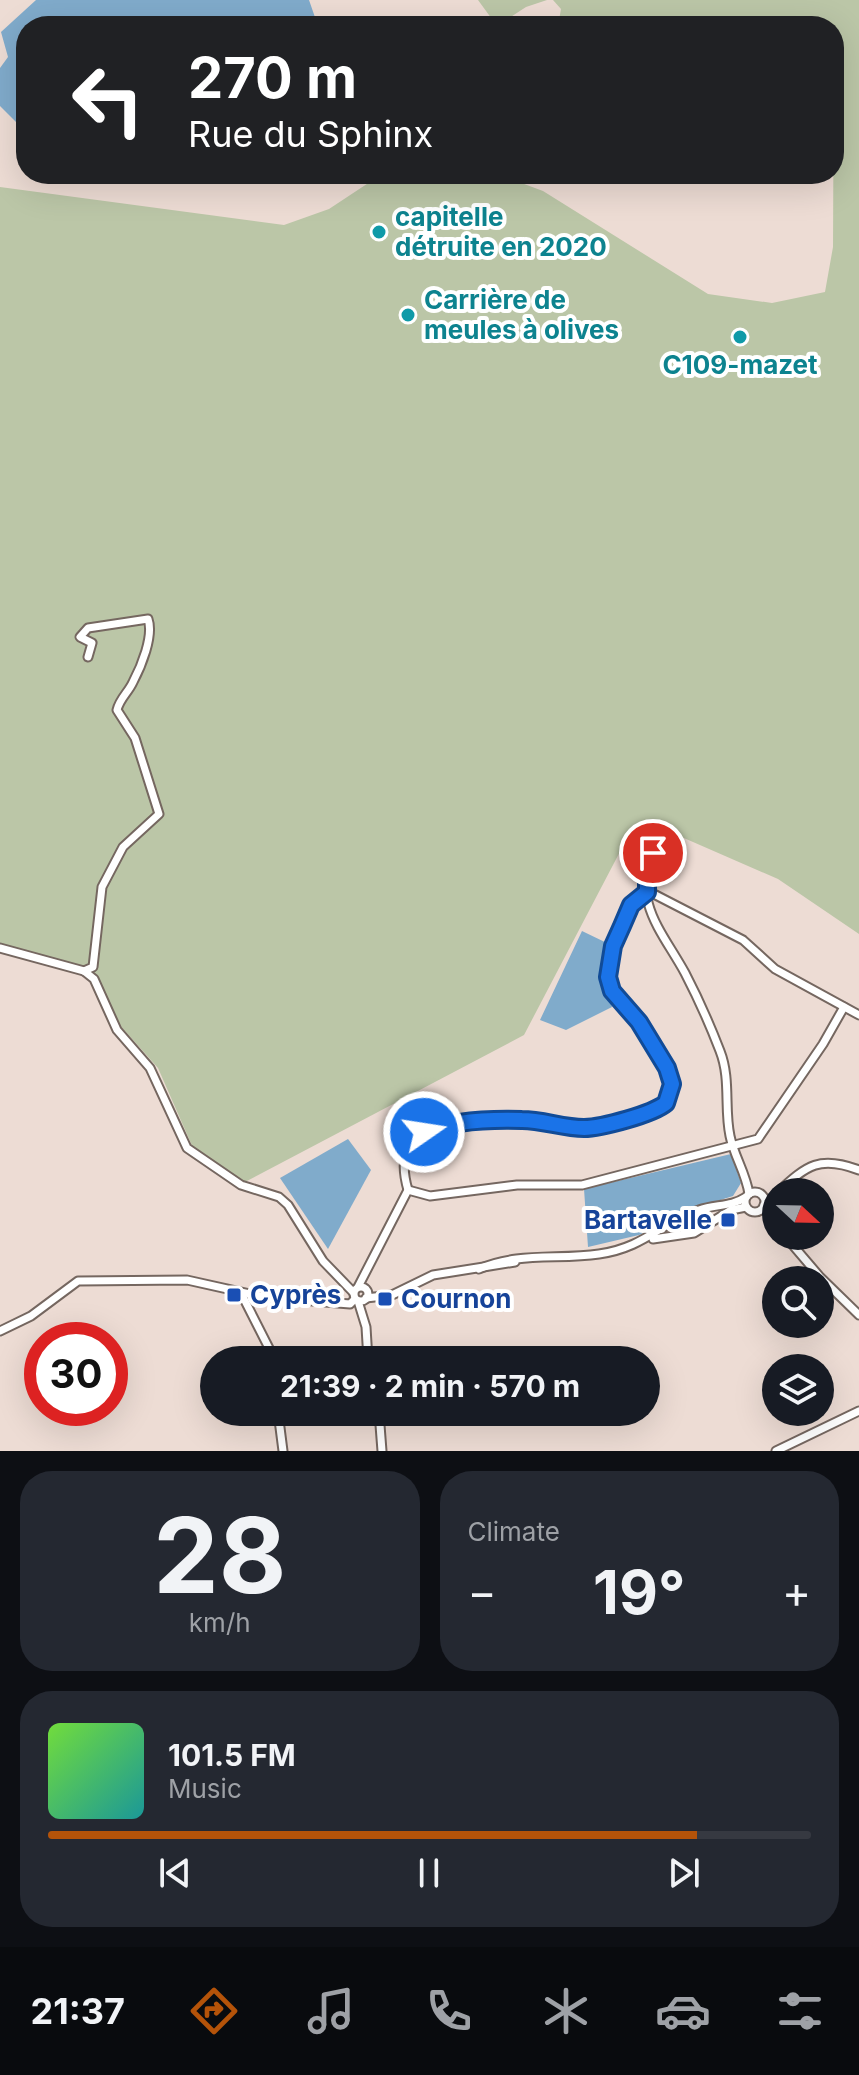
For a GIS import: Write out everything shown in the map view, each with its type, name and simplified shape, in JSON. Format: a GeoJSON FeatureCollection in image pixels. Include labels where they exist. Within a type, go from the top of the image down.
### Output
{"type":"FeatureCollection","features":[{"type":"Feature","properties":{"kind":"street"},"geometry":{"type":"LineString","coordinates":[[84,971],[93,967],[102,887],[123,847],[159,814],[135,738],[117,710],[119,700],[132,684],[146,646],[151,626],[148,619],[88,628],[80,637],[92,643],[88,657]]}},
{"type":"Feature","properties":{"kind":"street"},"geometry":{"type":"LineString","coordinates":[[655,850],[647,867],[646,891],[651,915],[664,943],[684,972],[721,1052],[733,1147],[762,1206]]}},
{"type":"Feature","properties":{"kind":"street"},"geometry":{"type":"LineString","coordinates":[[646,891],[743,940],[775,969],[859,1015]]}},
{"type":"Feature","properties":{"kind":"street"},"geometry":{"type":"LineString","coordinates":[[367,1346],[361,1294],[371,1257],[408,1190],[404,1179],[408,1145],[415,1137],[438,1126],[525,1120],[585,1128],[651,1112],[666,1103],[672,1084],[667,1068],[639,1022],[612,991],[608,977],[613,946],[631,905],[646,891]]}},
{"type":"Feature","properties":{"kind":"street"},"geometry":{"type":"LineString","coordinates":[[0,948],[84,971],[94,979],[117,1030],[150,1068],[187,1148],[241,1185],[279,1197],[288,1205],[323,1261],[361,1294],[381,1298],[433,1275],[521,1259],[599,1254],[647,1240],[694,1233],[731,1210],[746,1207],[757,1199]]}},
{"type":"Feature","properties":{"kind":"street"},"geometry":{"type":"LineString","coordinates":[[408,1190],[430,1196],[517,1185],[582,1185],[752,1142],[763,1133],[844,1007]]}},
{"type":"Feature","properties":{"kind":"street"},"geometry":{"type":"LineString","coordinates":[[793,1178],[801,1170],[830,1162],[859,1170]]}},
{"type":"Feature","properties":{"kind":"street"},"geometry":{"type":"LineString","coordinates":[[647,1240],[697,1210],[762,1197]]}},
{"type":"Feature","properties":{"kind":"street"},"geometry":{"type":"LineString","coordinates":[[746,1207],[757,1199]]}},
{"type":"Feature","properties":{"kind":"street"},"geometry":{"type":"LineString","coordinates":[[797,1250],[859,1315]]}},
{"type":"Feature","properties":{"kind":"street"},"geometry":{"type":"LineString","coordinates":[[0,1331],[31,1316],[78,1281],[187,1280],[241,1293],[350,1304],[361,1294]]}},
{"type":"Feature","properties":{"kind":"street"},"geometry":{"type":"LineString","coordinates":[[241,1293],[268,1346]]}},
{"type":"Feature","properties":{"kind":"street"},"geometry":{"type":"LineString","coordinates":[[776,1451],[859,1411]]}},
{"type":"Feature","properties":{"kind":"street"},"geometry":{"type":"LineString","coordinates":[[280,1426],[283,1451]]}},
{"type":"Feature","properties":{"kind":"street"},"geometry":{"type":"LineString","coordinates":[[380,1426],[382,1451]]}},
{"type":"Feature","properties":{"kind":"green space"},"geometry":{"type":"Polygon","coordinates":[[[478,0],[547,0],[526,7],[512,16],[490,16],[478,0]]]}},
{"type":"Feature","properties":{"kind":"green space"},"geometry":{"type":"Polygon","coordinates":[[[553,0],[859,0],[859,934],[778,879],[677,835],[624,844],[524,1035],[245,1182],[193,1148],[158,1068],[116,1021],[97,979],[74,964],[0,949],[0,187],[284,225],[329,209],[367,184],[524,184],[543,191],[708,294],[772,303],[825,292],[833,247],[833,184],[844,184],[844,16],[560,16],[561,9],[553,0]]]}},
{"type":"Feature","properties":{"kind":"water"},"geometry":{"type":"Polygon","coordinates":[[[36,0],[309,0],[315,16],[18,16],[36,0]]]}},
{"type":"Feature","properties":{"kind":"water"},"geometry":{"type":"Polygon","coordinates":[[[16,18],[16,122],[0,106],[0,68],[8,57],[1,32],[16,18]]]}},
{"type":"Feature","properties":{"kind":"water"},"geometry":{"type":"Polygon","coordinates":[[[582,931],[611,945],[603,976],[612,1007],[566,1030],[540,1020],[582,931]]]}},
{"type":"Feature","properties":{"kind":"water"},"geometry":{"type":"Polygon","coordinates":[[[348,1139],[371,1170],[328,1249],[280,1178],[348,1139]]]}},
{"type":"Feature","properties":{"kind":"water"},"geometry":{"type":"Polygon","coordinates":[[[731,1154],[741,1183],[733,1196],[689,1210],[639,1235],[588,1247],[584,1189],[731,1154]]]}},
{"type":"Feature","properties":{"kind":"place","name":"capitelle détruite en 2020"},"geometry":{"type":"Point","coordinates":[379,232]}},
{"type":"Feature","properties":{"kind":"place","name":"Carrière de meules à olives"},"geometry":{"type":"Point","coordinates":[408,315]}},
{"type":"Feature","properties":{"kind":"place","name":"C109-mazet"},"geometry":{"type":"Point","coordinates":[740,337]}},
{"type":"Feature","properties":{"kind":"place","name":"Bartavelle"},"geometry":{"type":"Point","coordinates":[728,1220]}},
{"type":"Feature","properties":{"kind":"place","name":"Cyprès"},"geometry":{"type":"Point","coordinates":[234,1295]}},
{"type":"Feature","properties":{"kind":"place","name":"Cournon"},"geometry":{"type":"Point","coordinates":[385,1299]}},
{"type":"Feature","properties":{"kind":"route"},"geometry":{"type":"LineString","coordinates":[[424,1132],[438,1126],[499,1120],[525,1120],[585,1128],[651,1112],[666,1103],[672,1084],[667,1068],[639,1022],[612,991],[608,977],[613,946],[631,905],[647,892],[647,867],[653,853]]}}]}
